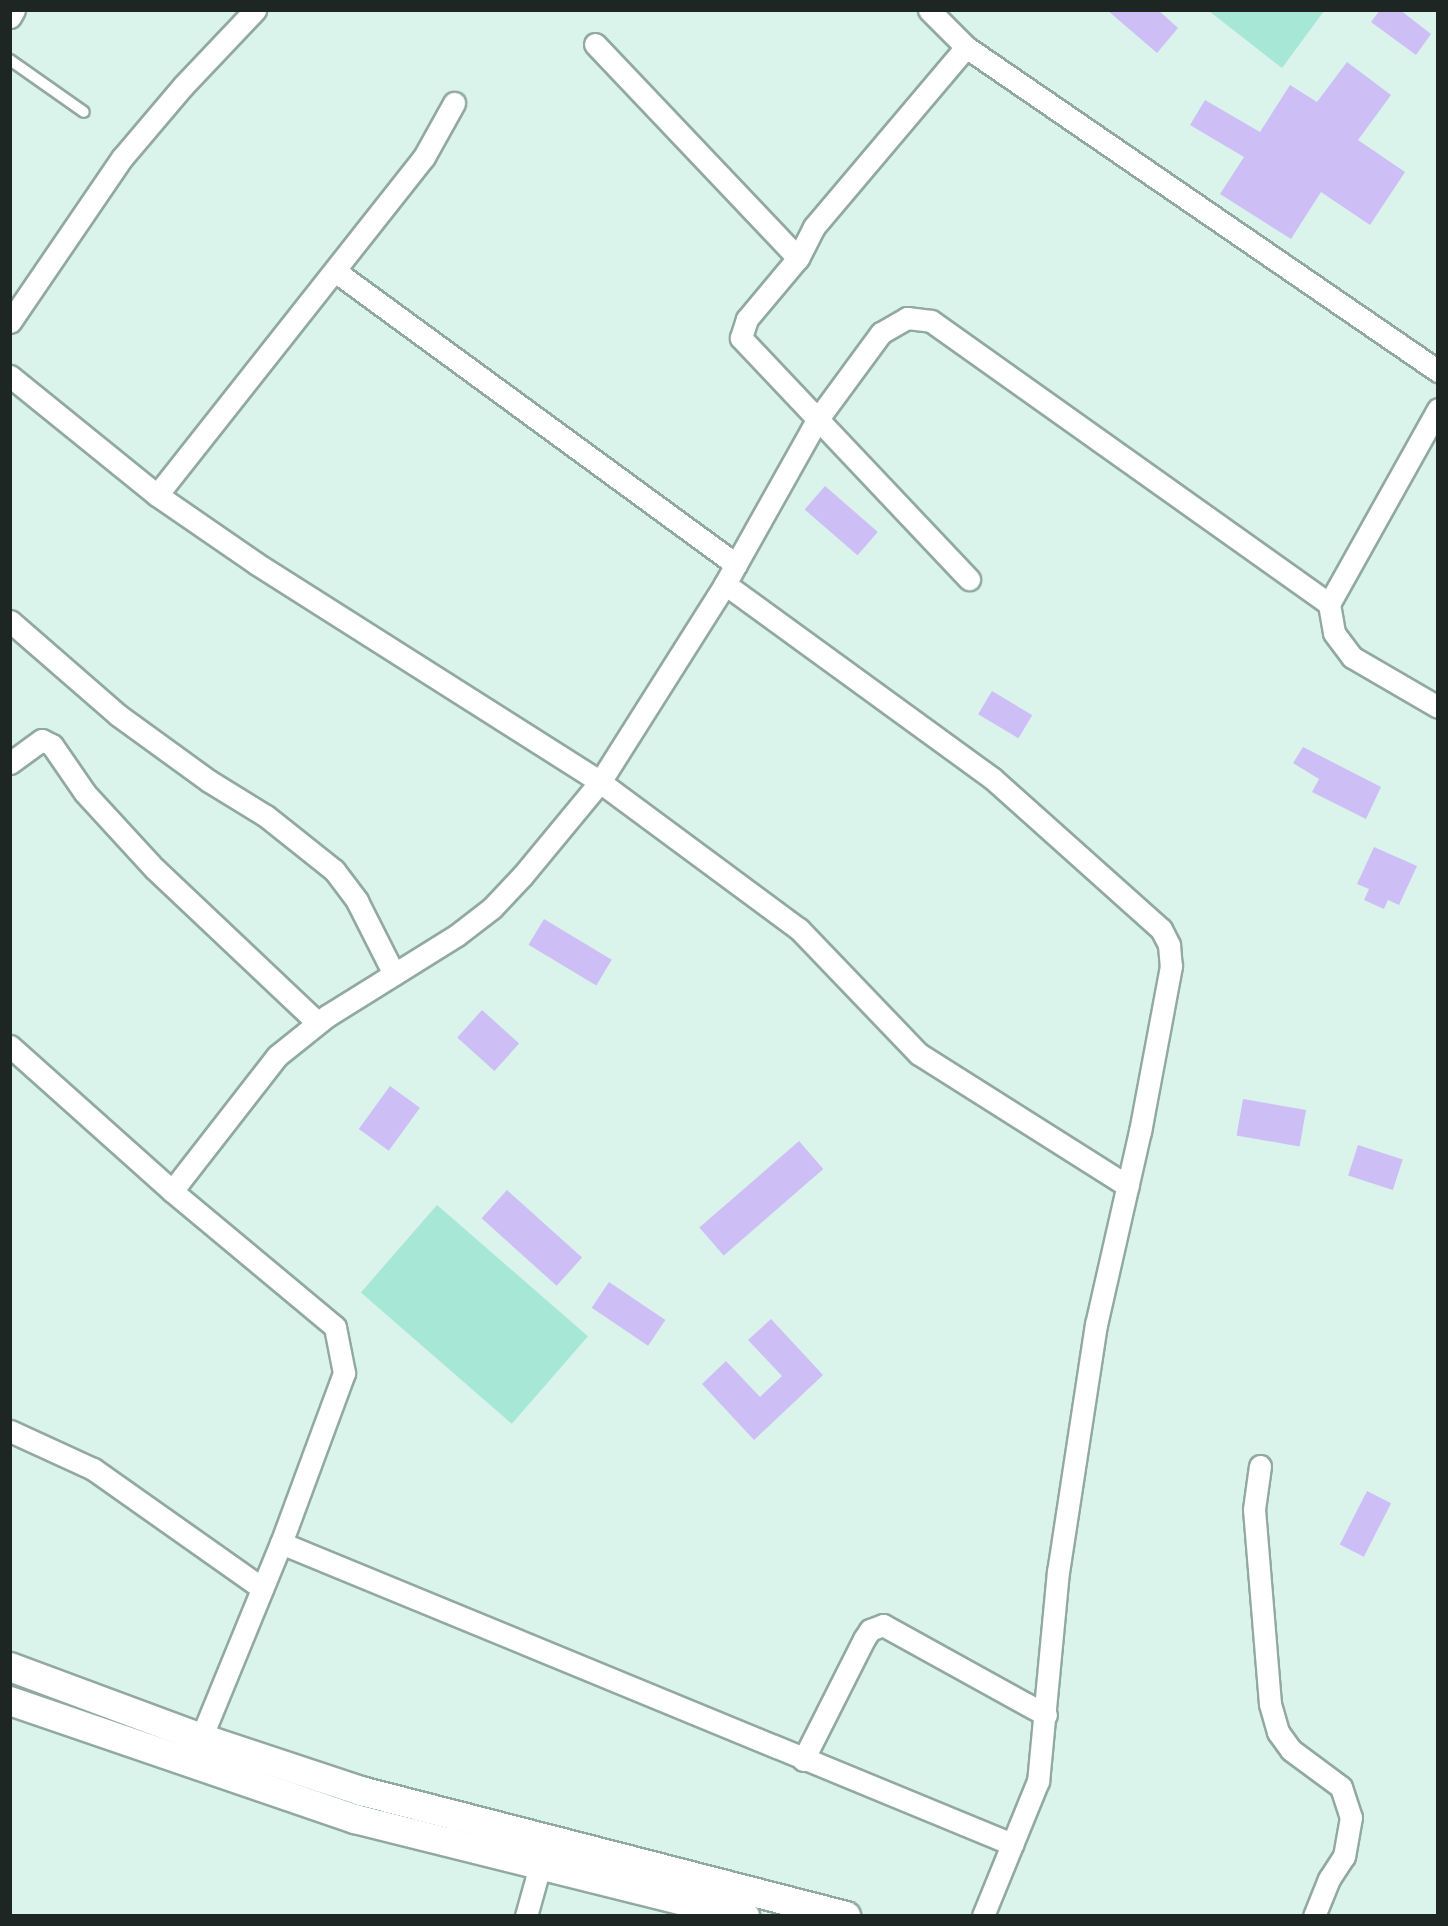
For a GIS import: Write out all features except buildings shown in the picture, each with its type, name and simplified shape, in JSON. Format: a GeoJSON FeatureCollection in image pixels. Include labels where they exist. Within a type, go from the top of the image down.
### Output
{"type":"FeatureCollection","features":[{"type":"Feature","properties":{"kind":"street"},"geometry":{"type":"LineString","coordinates":[[10,17],[14,10]]}},
{"type":"Feature","properties":{"kind":"street"},"geometry":{"type":"LineString","coordinates":[[10,322],[122,159],[183,86],[255,10]]}},
{"type":"Feature","properties":{"kind":"street"},"geometry":{"type":"LineString","coordinates":[[929,10],[966,47],[1437,371]]}},
{"type":"Feature","properties":{"kind":"street"},"geometry":{"type":"LineString","coordinates":[[595,44],[798,258]]}},
{"type":"Feature","properties":{"kind":"street"},"geometry":{"type":"LineString","coordinates":[[966,47],[814,227],[798,258],[747,319],[741,338],[969,579]]}},
{"type":"Feature","properties":{"kind":"street"},"geometry":{"type":"LineString","coordinates":[[157,495],[424,157],[454,103]]}},
{"type":"Feature","properties":{"kind":"street"},"geometry":{"type":"LineString","coordinates":[[335,271],[736,564]]}},
{"type":"Feature","properties":{"kind":"street"},"geometry":{"type":"LineString","coordinates":[[172,1191],[277,1056],[318,1023],[492,908],[600,782],[725,584],[817,420],[881,333],[907,318],[931,321],[1329,604]]}},
{"type":"Feature","properties":{"kind":"street"},"geometry":{"type":"LineString","coordinates":[[10,376],[157,495],[256,564],[600,782],[799,929],[919,1054],[1128,1186]]}},
{"type":"Feature","properties":{"kind":"street"},"geometry":{"type":"LineString","coordinates":[[1437,409],[1329,604],[1334,633],[1353,657],[1437,706]]}},
{"type":"Feature","properties":{"kind":"street"},"geometry":{"type":"LineString","coordinates":[[725,584],[992,778],[1161,929],[1169,945],[1172,966],[1128,1186],[1096,1324],[1058,1571],[1038,1781],[983,1916]]}},
{"type":"Feature","properties":{"kind":"street"},"geometry":{"type":"LineString","coordinates":[[10,621],[118,715],[209,782],[266,816],[334,870],[357,901],[394,974]]}},
{"type":"Feature","properties":{"kind":"street"},"geometry":{"type":"LineString","coordinates":[[10,764],[42,740],[52,745],[85,793],[155,869],[318,1023]]}},
{"type":"Feature","properties":{"kind":"street"},"geometry":{"type":"LineString","coordinates":[[10,1046],[172,1191],[335,1327],[344,1373],[280,1543],[201,1738]]}},
{"type":"Feature","properties":{"kind":"street"},"geometry":{"type":"LineString","coordinates":[[10,1431],[93,1469],[262,1588]]}},
{"type":"Feature","properties":{"kind":"street"},"geometry":{"type":"LineString","coordinates":[[1260,1466],[1254,1509],[1269,1704],[1278,1732],[1291,1750],[1341,1787],[1351,1817],[1344,1856],[1329,1879],[1314,1916]]}},
{"type":"Feature","properties":{"kind":"street"},"geometry":{"type":"LineString","coordinates":[[280,1543],[1012,1844]]}},
{"type":"Feature","properties":{"kind":"street"},"geometry":{"type":"LineString","coordinates":[[803,1760],[864,1639],[870,1630],[883,1625],[1046,1715]]}},
{"type":"Feature","properties":{"kind":"street"},"geometry":{"type":"LineString","coordinates":[[10,1666],[201,1738],[391,1799],[818,1912],[846,1916]]}},
{"type":"Feature","properties":{"kind":"street"},"geometry":{"type":"LineString","coordinates":[[10,1701],[355,1819],[745,1916]]}},
{"type":"Feature","properties":{"kind":"street"},"geometry":{"type":"LineString","coordinates":[[526,1916],[540,1866]]}},
{"type":"Feature","properties":{"kind":"lane"},"geometry":{"type":"LineString","coordinates":[[10,60],[84,112]]}},
{"type":"Feature","properties":{"kind":"green space"},"geometry":{"type":"Polygon","coordinates":[[[1209,11],[1324,11],[1282,68],[1209,11]]]}},
{"type":"Feature","properties":{"kind":"green space"},"geometry":{"type":"Polygon","coordinates":[[[437,1205],[588,1336],[512,1424],[361,1293],[437,1205]]]}}]}
